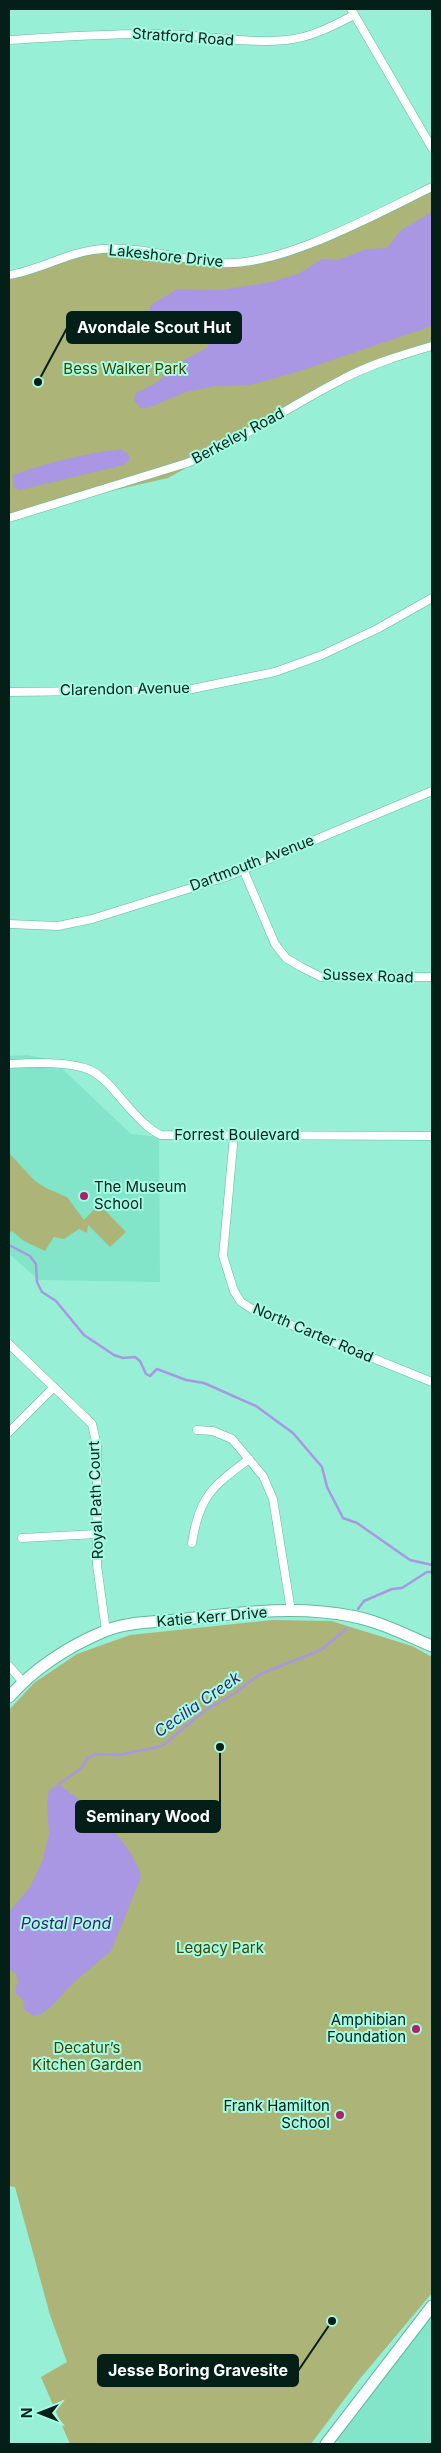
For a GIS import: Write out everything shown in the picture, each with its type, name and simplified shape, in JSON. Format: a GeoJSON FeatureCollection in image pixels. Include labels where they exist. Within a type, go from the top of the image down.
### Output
{"type":"FeatureCollection","features":[{"type":"Feature","properties":{"kind":"street","name":"Stratford Road"},"geometry":{"type":"LineString","coordinates":[[9,40],[101,34],[140,34],[224,40],[288,40],[325,30],[352,12]]}},
{"type":"Feature","properties":{"kind":"street"},"geometry":{"type":"LineString","coordinates":[[352,12],[432,148]]}},
{"type":"Feature","properties":{"kind":"street","name":"Lakeshore Drive"},"geometry":{"type":"LineString","coordinates":[[9,275],[22,273],[68,255],[104,249],[142,251],[221,263],[251,260],[279,254],[334,235],[432,187]]}},
{"type":"Feature","properties":{"kind":"street","name":"Berkeley Road"},"geometry":{"type":"LineString","coordinates":[[9,518],[187,463],[214,452],[340,380],[395,357],[432,346]]}},
{"type":"Feature","properties":{"kind":"street","name":"Clarendon Avenue"},"geometry":{"type":"LineString","coordinates":[[9,692],[187,690],[267,674],[322,655],[376,629],[432,598]]}},
{"type":"Feature","properties":{"kind":"street","name":"Dartmouth Avenue"},"geometry":{"type":"LineString","coordinates":[[9,924],[58,926],[92,919],[244,870],[432,791]]}},
{"type":"Feature","properties":{"kind":"street","name":"Sussex Road"},"geometry":{"type":"LineString","coordinates":[[244,870],[274,944],[286,958],[301,967],[322,977],[432,977]]}},
{"type":"Feature","properties":{"kind":"street","name":"Forrest Boulevard"},"geometry":{"type":"LineString","coordinates":[[9,1064],[76,1066],[92,1071],[154,1132],[161,1135],[432,1136]]}},
{"type":"Feature","properties":{"kind":"street","name":"North Carter Road"},"geometry":{"type":"LineString","coordinates":[[234,1135],[223,1256],[234,1291],[241,1302],[252,1309],[432,1382]]}},
{"type":"Feature","properties":{"kind":"street","name":"Royal Path Court"},"geometry":{"type":"LineString","coordinates":[[9,1344],[92,1424],[97,1446],[97,1565],[106,1631]]}},
{"type":"Feature","properties":{"kind":"street"},"geometry":{"type":"LineString","coordinates":[[9,1432],[54,1387]]}},
{"type":"Feature","properties":{"kind":"street"},"geometry":{"type":"LineString","coordinates":[[197,1430],[213,1430],[232,1439],[263,1476],[273,1499],[291,1612]]}},
{"type":"Feature","properties":{"kind":"street"},"geometry":{"type":"LineString","coordinates":[[192,1542],[196,1520],[205,1498],[219,1481],[249,1459]]}},
{"type":"Feature","properties":{"kind":"street"},"geometry":{"type":"LineString","coordinates":[[22,1538],[97,1534]]}},
{"type":"Feature","properties":{"kind":"street","name":"Katie Kerr Drive"},"geometry":{"type":"LineString","coordinates":[[9,1698],[23,1682],[66,1650],[106,1631],[126,1625],[205,1617],[291,1612],[350,1616],[383,1625],[432,1646]]}},
{"type":"Feature","properties":{"kind":"street"},"geometry":{"type":"LineString","coordinates":[[9,1666],[23,1682]]}},
{"type":"Feature","properties":{"kind":"street"},"geometry":{"type":"LineString","coordinates":[[326,2444],[432,2306]]}},
{"type":"Feature","properties":{"kind":"shaded area","name":"The Museum School"},"geometry":{"type":"Polygon","coordinates":[[[28,1055],[54,1061],[131,1134],[159,1137],[160,1282],[39,1280],[9,1254],[9,1056],[28,1055]]]}},
{"type":"Feature","properties":{"kind":"shaded area"},"geometry":{"type":"Polygon","coordinates":[[[432,2315],[432,2444],[341,2444],[336,2440],[432,2315]]]}},
{"type":"Feature","properties":{"kind":"green space","name":"Bess Walker Park"},"geometry":{"type":"Polygon","coordinates":[[[432,190],[432,348],[356,374],[168,478],[9,514],[9,275],[101,247],[203,264],[266,259],[432,190]]]}},
{"type":"Feature","properties":{"kind":"green space"},"geometry":{"type":"Polygon","coordinates":[[[9,1153],[35,1181],[67,1197],[84,1220],[99,1204],[126,1232],[110,1247],[88,1225],[87,1233],[79,1229],[64,1239],[54,1237],[45,1251],[24,1241],[12,1231],[9,1233],[9,1153]]]}},
{"type":"Feature","properties":{"kind":"green space","name":"Legacy Park"},"geometry":{"type":"Polygon","coordinates":[[[272,1620],[331,1621],[412,1646],[432,1657],[432,2293],[358,2381],[311,2444],[70,2444],[41,2377],[67,2362],[50,2315],[15,2187],[9,2186],[9,1710],[34,1683],[77,1654],[130,1635],[272,1620]]]}},
{"type":"Feature","properties":{"kind":"water"},"geometry":{"type":"Polygon","coordinates":[[[432,212],[432,326],[297,372],[250,385],[216,386],[186,392],[148,408],[140,408],[134,400],[136,393],[156,383],[181,362],[208,347],[207,339],[201,336],[187,334],[164,335],[150,332],[146,322],[151,305],[177,289],[220,290],[272,282],[300,273],[322,259],[338,260],[367,249],[387,248],[401,230],[432,212]]]}},
{"type":"Feature","properties":{"kind":"water"},"geometry":{"type":"Polygon","coordinates":[[[121,449],[129,455],[129,461],[124,465],[20,490],[13,487],[13,475],[26,470],[93,453],[121,449]]]}},
{"type":"Feature","properties":{"kind":"water","name":"Postal Pond"},"geometry":{"type":"Polygon","coordinates":[[[59,1784],[96,1814],[119,1837],[136,1863],[141,1877],[111,1951],[73,1983],[50,2008],[39,2015],[33,2016],[23,2008],[25,2002],[16,1994],[15,1987],[19,1982],[16,1974],[9,1969],[9,1912],[30,1887],[42,1862],[49,1834],[47,1805],[49,1790],[59,1784]]]}},
{"type":"Feature","properties":{"kind":"waterway"},"geometry":{"type":"LineString","coordinates":[[9,1245],[30,1256],[36,1264],[37,1282],[42,1292],[56,1301],[84,1335],[114,1355],[123,1358],[135,1357],[140,1361],[146,1374],[150,1376],[157,1369],[186,1380],[204,1383],[256,1406],[293,1433],[322,1467],[327,1487],[343,1518],[357,1523],[410,1560],[432,1565]]}},
{"type":"Feature","properties":{"kind":"waterway","name":"Cecilia Creek"},"geometry":{"type":"LineString","coordinates":[[358,1609],[364,1601],[392,1589],[402,1588],[427,1572],[432,1572]]}},
{"type":"Feature","properties":{"kind":"waterway","name":"Cecilia Creek"},"geometry":{"type":"LineString","coordinates":[[59,1784],[82,1768],[87,1758],[97,1754],[120,1755],[162,1746],[203,1712],[235,1693],[260,1674],[321,1650],[346,1629]]}},
{"type":"Feature","properties":{"kind":"place","name":"Avondale Scout Hut"},"geometry":{"type":"Point","coordinates":[38,382]}},
{"type":"Feature","properties":{"kind":"place","name":"The Museum School"},"geometry":{"type":"Point","coordinates":[84,1196]}},
{"type":"Feature","properties":{"kind":"place","name":"Seminary Wood"},"geometry":{"type":"Point","coordinates":[220,1747]}},
{"type":"Feature","properties":{"kind":"place","name":"Amphibian Foundation"},"geometry":{"type":"Point","coordinates":[416,2029]}},
{"type":"Feature","properties":{"kind":"place","name":"Frank Hamilton School"},"geometry":{"type":"Point","coordinates":[340,2115]}},
{"type":"Feature","properties":{"kind":"place","name":"Jesse Boring Gravesite"},"geometry":{"type":"Point","coordinates":[332,2321]}},
{"type":"Feature","properties":{"kind":"park label","name":"Decatur’s Kitchen Garden"},"geometry":{"type":"Point","coordinates":[87,2056]}}]}
